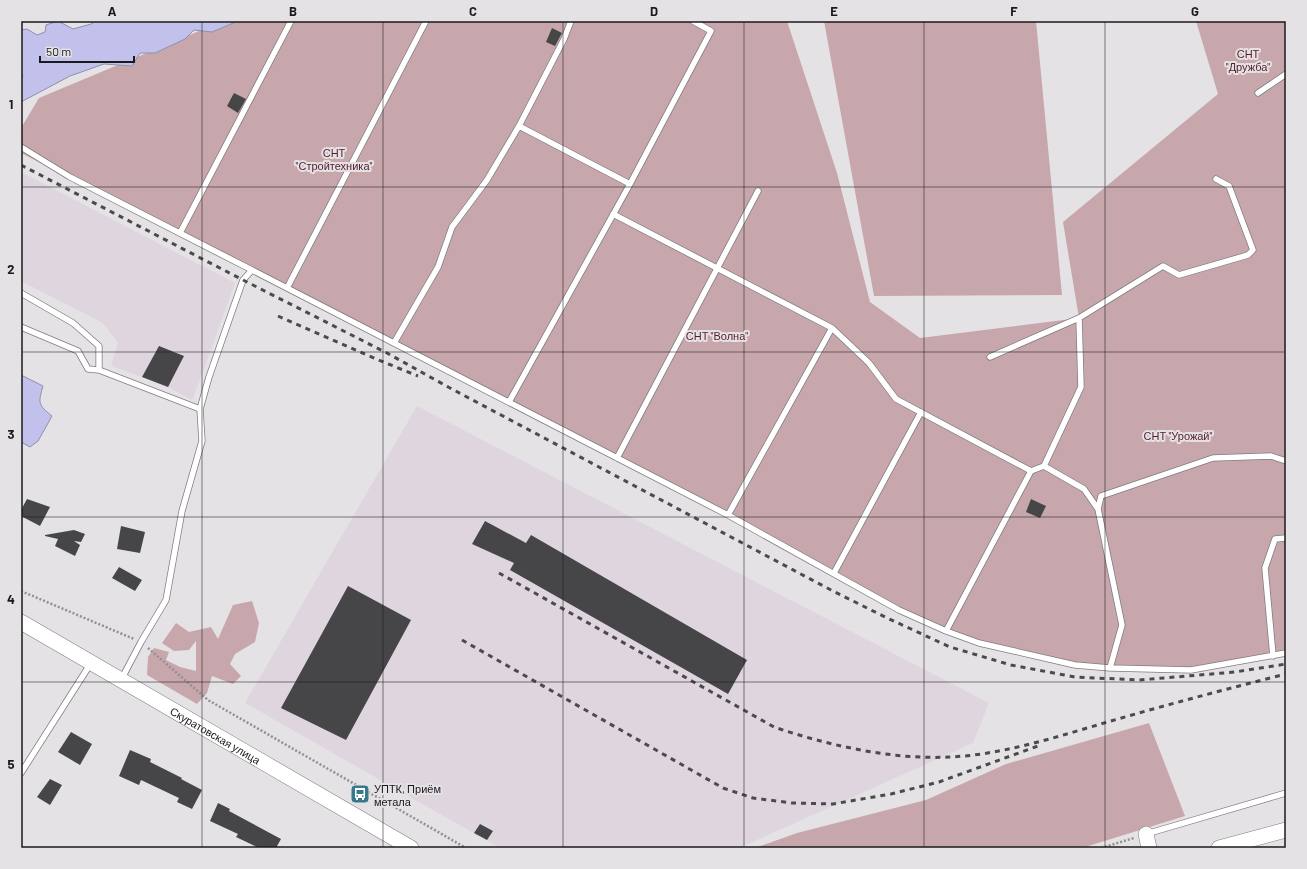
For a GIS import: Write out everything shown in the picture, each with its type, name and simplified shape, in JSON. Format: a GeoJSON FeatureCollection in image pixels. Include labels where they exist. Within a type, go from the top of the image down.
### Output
{"type":"FeatureCollection","features":[{"type":"Feature","properties":{"kind":"street","name":"Скуратовская улица"},"geometry":{"type":"LineString","coordinates":[[21,622],[411,848]]}},
{"type":"Feature","properties":{"kind":"street"},"geometry":{"type":"LineString","coordinates":[[1219,848],[1286,830]]}},
{"type":"Feature","properties":{"kind":"lane"},"geometry":{"type":"LineString","coordinates":[[180,233],[291,21]]}},
{"type":"Feature","properties":{"kind":"lane"},"geometry":{"type":"LineString","coordinates":[[288,288],[426,21]]}},
{"type":"Feature","properties":{"kind":"lane"},"geometry":{"type":"LineString","coordinates":[[394,344],[438,267],[452,227],[487,180],[519,126],[564,39],[571,21]]}},
{"type":"Feature","properties":{"kind":"lane"},"geometry":{"type":"LineString","coordinates":[[509,402],[630,184],[711,31],[694,21]]}},
{"type":"Feature","properties":{"kind":"lane"},"geometry":{"type":"LineString","coordinates":[[1258,93],[1286,74]]}},
{"type":"Feature","properties":{"kind":"lane"},"geometry":{"type":"LineString","coordinates":[[519,126],[630,184]]}},
{"type":"Feature","properties":{"kind":"lane"},"geometry":{"type":"LineString","coordinates":[[21,147],[70,177],[728,515],[899,610],[946,631],[979,643],[1075,665],[1110,668],[1191,670],[1286,653]]}},
{"type":"Feature","properties":{"kind":"lane"},"geometry":{"type":"LineString","coordinates":[[990,357],[1079,318],[1163,266],[1179,275],[1248,255],[1252,250],[1229,186],[1216,179]]}},
{"type":"Feature","properties":{"kind":"lane"},"geometry":{"type":"LineString","coordinates":[[617,458],[758,191]]}},
{"type":"Feature","properties":{"kind":"lane"},"geometry":{"type":"LineString","coordinates":[[613,214],[718,267],[832,328],[869,363],[896,399],[1031,471]]}},
{"type":"Feature","properties":{"kind":"lane"},"geometry":{"type":"LineString","coordinates":[[120,680],[166,600],[182,511],[202,441],[200,408],[243,280],[252,270]]}},
{"type":"Feature","properties":{"kind":"lane"},"geometry":{"type":"LineString","coordinates":[[21,293],[73,323],[99,346],[99,370]]}},
{"type":"Feature","properties":{"kind":"lane"},"geometry":{"type":"LineString","coordinates":[[946,631],[1031,471],[1044,466],[1081,387],[1079,318]]}},
{"type":"Feature","properties":{"kind":"lane"},"geometry":{"type":"LineString","coordinates":[[21,327],[78,351],[88,369],[99,370],[200,408]]}},
{"type":"Feature","properties":{"kind":"lane"},"geometry":{"type":"LineString","coordinates":[[728,515],[832,328]]}},
{"type":"Feature","properties":{"kind":"lane"},"geometry":{"type":"LineString","coordinates":[[834,573],[920,412]]}},
{"type":"Feature","properties":{"kind":"lane"},"geometry":{"type":"LineString","coordinates":[[1098,509],[1101,496],[1213,458],[1271,456],[1286,461]]}},
{"type":"Feature","properties":{"kind":"lane"},"geometry":{"type":"LineString","coordinates":[[1044,466],[1084,489],[1098,509],[1122,624],[1110,668]]}},
{"type":"Feature","properties":{"kind":"lane"},"geometry":{"type":"LineString","coordinates":[[1273,656],[1266,568],[1275,539],[1286,538]]}},
{"type":"Feature","properties":{"kind":"lane"},"geometry":{"type":"LineString","coordinates":[[21,773],[91,663]]}},
{"type":"Feature","properties":{"kind":"lane"},"geometry":{"type":"LineString","coordinates":[[1148,841],[1286,793]]}},
{"type":"Feature","properties":{"kind":"path"},"geometry":{"type":"LineString","coordinates":[[21,591],[141,642],[208,700],[466,848]]}},
{"type":"Feature","properties":{"kind":"path"},"geometry":{"type":"LineString","coordinates":[[1101,848],[1148,841]]}},
{"type":"Feature","properties":{"kind":"shaded area"},"geometry":{"type":"Polygon","coordinates":[[[21,172],[235,283],[192,400],[168,387],[111,366],[118,343],[103,323],[21,281],[21,172]]]}},
{"type":"Feature","properties":{"kind":"shaded area"},"geometry":{"type":"Polygon","coordinates":[[[417,406],[989,703],[973,743],[739,848],[500,848],[245,703],[417,406]]]}},
{"type":"Feature","properties":{"kind":"green space"},"geometry":{"type":"Polygon","coordinates":[[[223,21],[787,21],[837,173],[870,302],[920,338],[1079,318],[1063,222],[1218,94],[1196,21],[1286,21],[1286,653],[1191,670],[1075,665],[979,643],[899,610],[834,573],[252,270],[21,153],[21,128],[39,98],[223,21]]]}},
{"type":"Feature","properties":{"kind":"green space"},"geometry":{"type":"Polygon","coordinates":[[[824,21],[1036,21],[1062,295],[874,296],[824,21]]]}},
{"type":"Feature","properties":{"kind":"green space"},"geometry":{"type":"Polygon","coordinates":[[[252,601],[259,623],[255,642],[235,654],[230,664],[241,676],[233,684],[212,676],[207,693],[197,704],[147,675],[148,657],[154,648],[169,652],[166,660],[180,667],[196,671],[196,641],[189,650],[174,651],[162,643],[176,623],[189,632],[211,627],[218,639],[233,605],[252,601]]]}},
{"type":"Feature","properties":{"kind":"green space"},"geometry":{"type":"Polygon","coordinates":[[[1149,723],[1185,816],[1082,848],[755,848],[797,833],[926,800],[1006,764],[1149,723]]]}},
{"type":"Feature","properties":{"kind":"water"},"geometry":{"type":"Polygon","coordinates":[[[58,21],[73,29],[91,24],[95,21],[238,21],[212,32],[194,30],[185,39],[155,53],[140,53],[132,66],[104,64],[70,76],[21,102],[21,79],[23,77],[21,73],[21,30],[27,29],[37,35],[45,32],[46,25],[58,21]]]}},
{"type":"Feature","properties":{"kind":"water"},"geometry":{"type":"Polygon","coordinates":[[[21,375],[43,386],[40,396],[40,403],[52,416],[38,441],[30,447],[21,442],[21,375]]]}},
{"type":"Feature","properties":{"kind":"building"},"geometry":{"type":"Polygon","coordinates":[[[552,28],[562,33],[555,46],[546,42],[552,28]]]}},
{"type":"Feature","properties":{"kind":"building"},"geometry":{"type":"Polygon","coordinates":[[[234,93],[246,99],[238,113],[227,106],[234,93]]]}},
{"type":"Feature","properties":{"kind":"building"},"geometry":{"type":"Polygon","coordinates":[[[159,346],[184,356],[168,387],[142,377],[159,346]]]}},
{"type":"Feature","properties":{"kind":"building"},"geometry":{"type":"Polygon","coordinates":[[[27,499],[50,507],[40,526],[21,516],[21,510],[27,499]]]}},
{"type":"Feature","properties":{"kind":"building"},"geometry":{"type":"Polygon","coordinates":[[[1031,499],[1046,506],[1040,518],[1026,512],[1031,499]]]}},
{"type":"Feature","properties":{"kind":"building"},"geometry":{"type":"Polygon","coordinates":[[[485,521],[526,543],[531,535],[747,660],[728,694],[510,570],[514,563],[472,544],[485,521]]]}},
{"type":"Feature","properties":{"kind":"building"},"geometry":{"type":"Polygon","coordinates":[[[121,526],[145,532],[140,553],[117,549],[121,526]]]}},
{"type":"Feature","properties":{"kind":"building"},"geometry":{"type":"Polygon","coordinates":[[[74,530],[85,534],[81,542],[74,541],[80,545],[75,556],[55,546],[58,539],[45,536],[45,535],[74,530]]]}},
{"type":"Feature","properties":{"kind":"building"},"geometry":{"type":"Polygon","coordinates":[[[119,567],[142,580],[135,591],[112,578],[119,567]]]}},
{"type":"Feature","properties":{"kind":"building"},"geometry":{"type":"Polygon","coordinates":[[[348,586],[411,620],[346,740],[281,708],[348,586]]]}},
{"type":"Feature","properties":{"kind":"building"},"geometry":{"type":"Polygon","coordinates":[[[71,732],[92,744],[80,765],[58,752],[71,732]]]}},
{"type":"Feature","properties":{"kind":"building"},"geometry":{"type":"Polygon","coordinates":[[[130,750],[151,759],[150,762],[202,790],[192,809],[177,802],[179,798],[141,780],[139,785],[119,776],[130,750]]]}},
{"type":"Feature","properties":{"kind":"building"},"geometry":{"type":"Polygon","coordinates":[[[50,779],[62,785],[50,805],[37,797],[50,779]]]}},
{"type":"Feature","properties":{"kind":"building"},"geometry":{"type":"Polygon","coordinates":[[[218,803],[230,809],[229,811],[281,839],[276,848],[259,848],[236,837],[238,834],[210,821],[218,803]]]}},
{"type":"Feature","properties":{"kind":"building"},"geometry":{"type":"Polygon","coordinates":[[[480,824],[493,831],[487,840],[474,833],[480,824]]]}},
{"type":"Feature","properties":{"kind":"railway"},"geometry":{"type":"LineString","coordinates":[[21,165],[387,353],[450,388],[831,590],[950,647],[1011,665],[1075,677],[1139,680],[1235,672],[1286,664]]}},
{"type":"Feature","properties":{"kind":"railway"},"geometry":{"type":"LineString","coordinates":[[278,316],[418,376]]}},
{"type":"Feature","properties":{"kind":"railway"},"geometry":{"type":"LineString","coordinates":[[499,573],[774,727],[816,740],[883,754],[949,757],[990,753],[1031,744],[1286,674]]}},
{"type":"Feature","properties":{"kind":"railway"},"geometry":{"type":"LineString","coordinates":[[462,640],[723,788],[753,798],[792,803],[833,804],[891,794],[939,782],[1038,746]]}},
{"type":"Feature","properties":{"kind":"place","name":"УПТК, Приём метала"},"geometry":{"type":"Point","coordinates":[360,794]}},
{"type":"Feature","properties":{"kind":"park label","name":"СНТ \"Дружба\""},"geometry":{"type":"Point","coordinates":[1248,59]}},
{"type":"Feature","properties":{"kind":"park label","name":"СНТ \"Стройтехника\""},"geometry":{"type":"Point","coordinates":[334,158]}},
{"type":"Feature","properties":{"kind":"park label","name":"СНТ \"Волна\""},"geometry":{"type":"Point","coordinates":[717,335]}},
{"type":"Feature","properties":{"kind":"park label","name":"СНТ \"Урожай\""},"geometry":{"type":"Point","coordinates":[1178,435]}}]}
